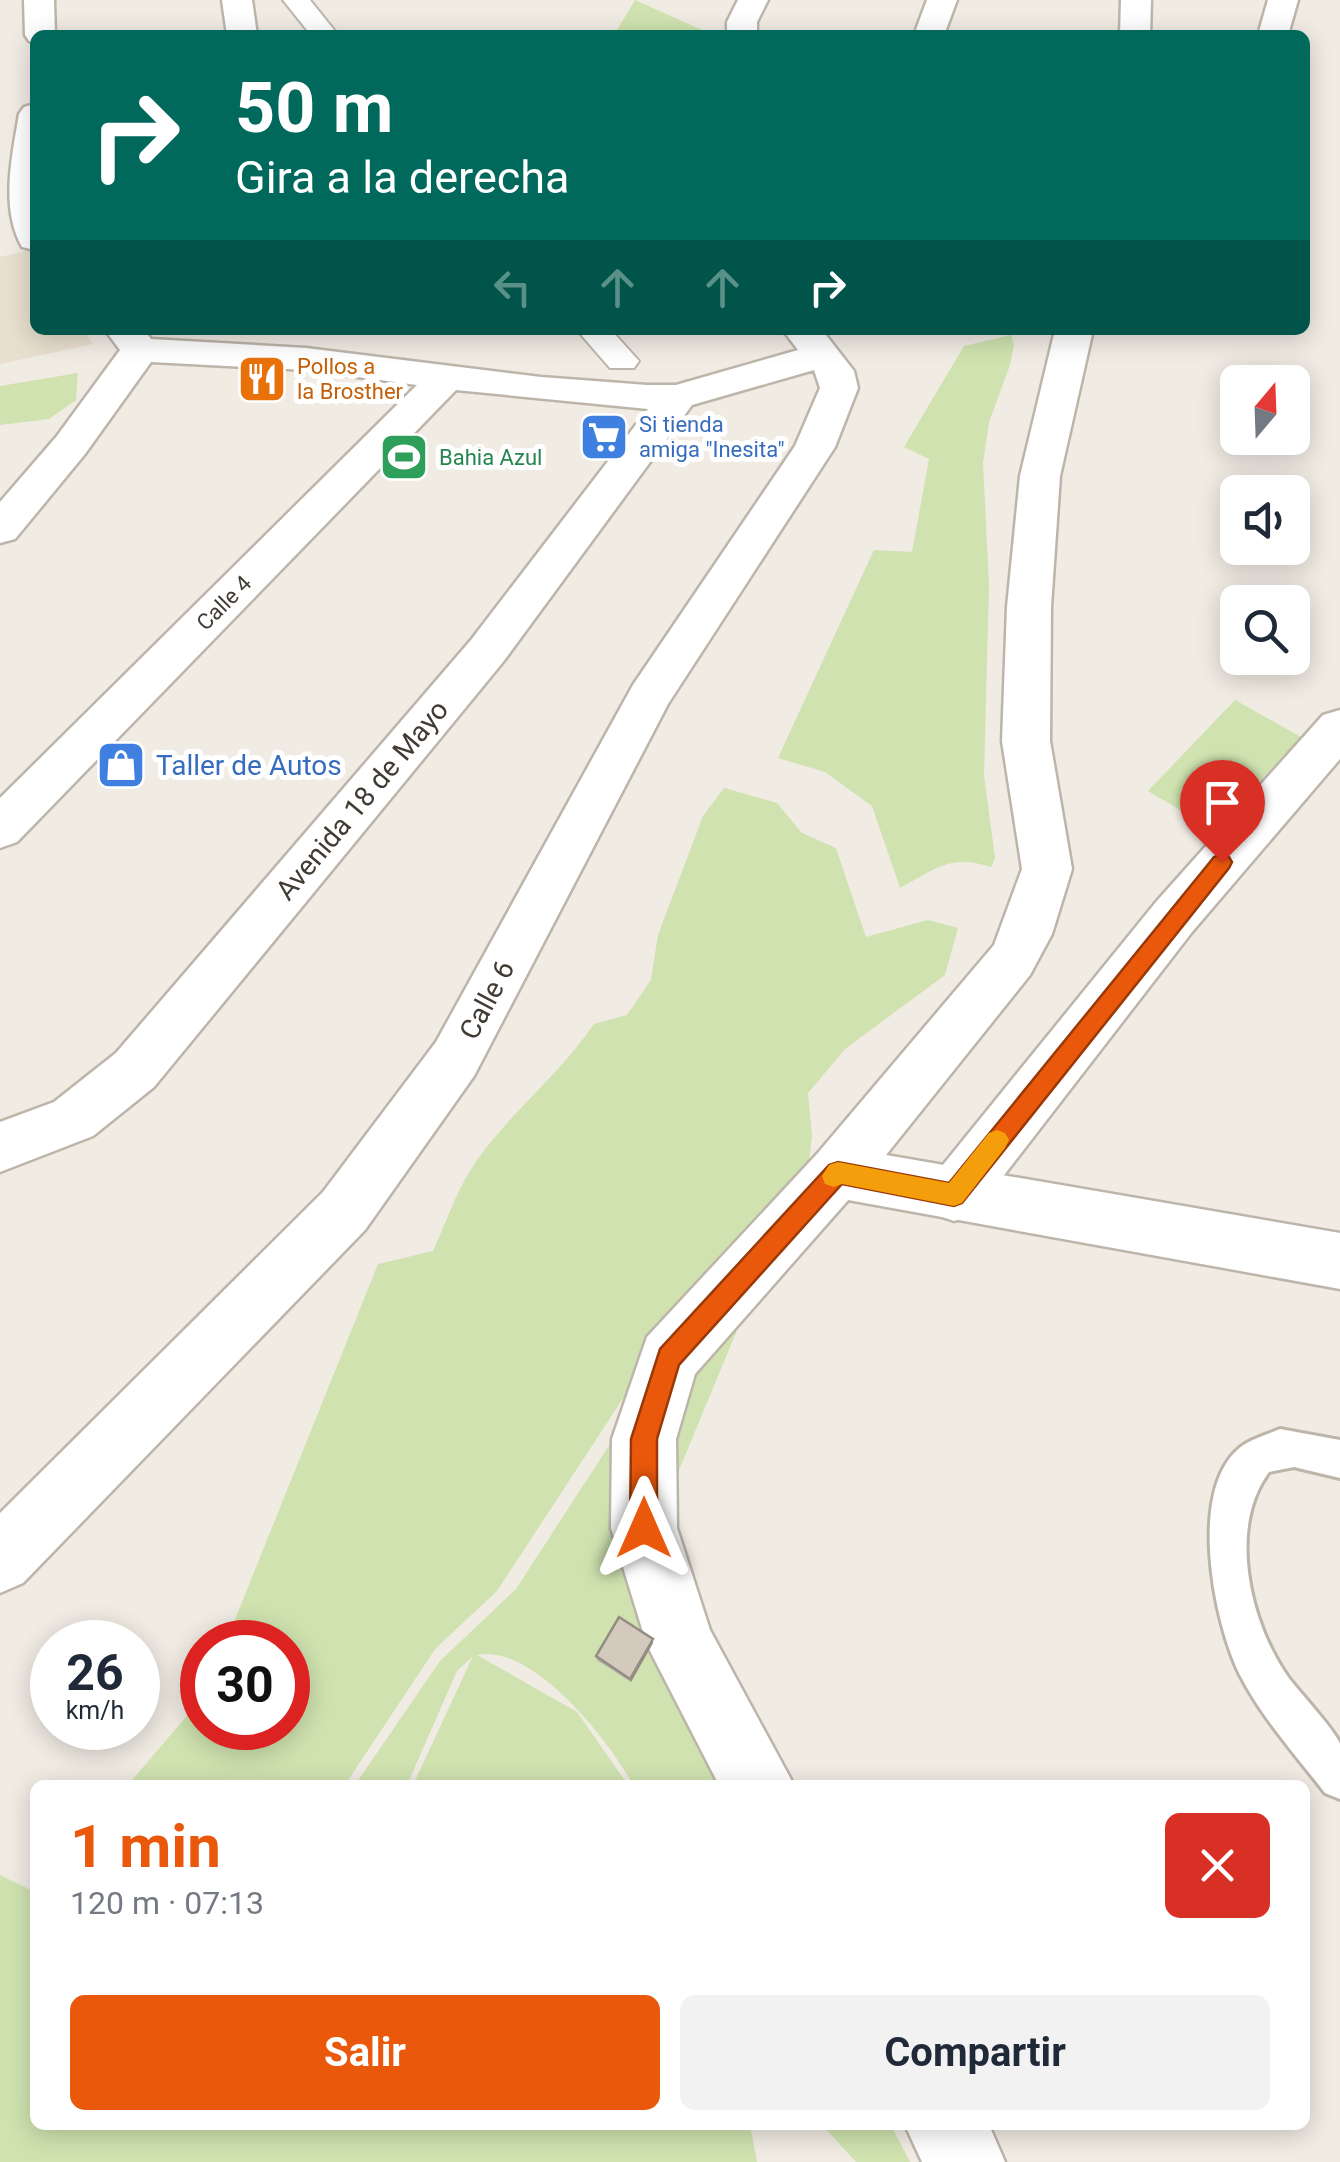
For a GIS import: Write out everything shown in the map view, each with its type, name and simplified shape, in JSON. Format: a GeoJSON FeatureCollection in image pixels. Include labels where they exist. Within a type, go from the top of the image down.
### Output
{"type":"FeatureCollection","features":[{"type":"Feature","properties":{"kind":"street"},"geometry":{"type":"LineString","coordinates":[[39,0],[40,30]]}},
{"type":"Feature","properties":{"kind":"street"},"geometry":{"type":"LineString","coordinates":[[237,0],[241,30]]}},
{"type":"Feature","properties":{"kind":"street"},"geometry":{"type":"LineString","coordinates":[[296,0],[321,30]]}},
{"type":"Feature","properties":{"kind":"street"},"geometry":{"type":"LineString","coordinates":[[742,30],[753,0]]}},
{"type":"Feature","properties":{"kind":"street"},"geometry":{"type":"LineString","coordinates":[[931,30],[942,0]]}},
{"type":"Feature","properties":{"kind":"street"},"geometry":{"type":"LineString","coordinates":[[1134,30],[1136,0]]}},
{"type":"Feature","properties":{"kind":"street"},"geometry":{"type":"LineString","coordinates":[[1274,30],[1283,0]]}},
{"type":"Feature","properties":{"kind":"street"},"geometry":{"type":"LineString","coordinates":[[30,148],[24,189],[30,226]]}},
{"type":"Feature","properties":{"kind":"street"},"geometry":{"type":"LineString","coordinates":[[345,335],[622,362]]}},
{"type":"Feature","properties":{"kind":"street"},"geometry":{"type":"LineString","coordinates":[[598,335],[639,380],[662,397]]}},
{"type":"Feature","properties":{"kind":"street"},"geometry":{"type":"LineString","coordinates":[[755,1780],[680,1645],[644,1528],[644,1439],[668,1358],[838,1172],[1012,960],[1026,934],[1047,869],[1026,741],[1029,607],[1040,476],[1073,335]]}},
{"type":"Feature","properties":{"kind":"street"},"geometry":{"type":"LineString","coordinates":[[0,529],[70,445],[132,340],[541,390],[662,397],[812,343]]}},
{"type":"Feature","properties":{"kind":"street","name":"Calle 6"},"geometry":{"type":"LineString","coordinates":[[0,1560],[344,1211],[455,1059],[648,696],[814,447],[839,388],[835,371],[812,343]]}},
{"type":"Feature","properties":{"kind":"street","name":"Calle 4"},"geometry":{"type":"LineString","coordinates":[[0,829],[448,376]]}},
{"type":"Feature","properties":{"kind":"street","name":"Avenida 18 de Mayo"},"geometry":{"type":"LineString","coordinates":[[0,1147],[50,1134],[102,1103],[135,1070],[487,651],[662,397]]}},
{"type":"Feature","properties":{"kind":"street"},"geometry":{"type":"LineString","coordinates":[[954,1195],[1174,916],[1340,726]]}},
{"type":"Feature","properties":{"kind":"street"},"geometry":{"type":"LineString","coordinates":[[838,1172],[1340,1261]]}},
{"type":"Feature","properties":{"kind":"street"},"geometry":{"type":"LineString","coordinates":[[947,2130],[965,2162]]}},
{"type":"Feature","properties":{"kind":"lane"},"geometry":{"type":"LineString","coordinates":[[1340,1459],[1281,1447],[1255,1458],[1232,1496],[1227,1569],[1252,1658],[1340,1778]]}},
{"type":"Feature","properties":{"kind":"shaded area"},"geometry":{"type":"Polygon","coordinates":[[[30,251],[30,335],[87,335],[93,344],[0,364],[0,257],[30,251]]]}},
{"type":"Feature","properties":{"kind":"green space"},"geometry":{"type":"Polygon","coordinates":[[[635,0],[702,30],[617,30],[635,0]]]}},
{"type":"Feature","properties":{"kind":"green space"},"geometry":{"type":"Polygon","coordinates":[[[1011,335],[1014,345],[1010,365],[989,422],[983,463],[989,585],[984,775],[995,858],[991,867],[964,862],[943,866],[900,888],[872,806],[825,772],[778,758],[874,550],[912,552],[929,459],[904,447],[964,346],[1011,335]]]}},
{"type":"Feature","properties":{"kind":"green space"},"geometry":{"type":"Polygon","coordinates":[[[78,373],[76,400],[49,419],[0,425],[0,386],[78,373]]]}},
{"type":"Feature","properties":{"kind":"green space"},"geometry":{"type":"Polygon","coordinates":[[[1235,700],[1301,737],[1214,830],[1148,791],[1235,700]]]}},
{"type":"Feature","properties":{"kind":"green space"},"geometry":{"type":"Polygon","coordinates":[[[724,788],[777,803],[802,833],[836,848],[866,937],[928,920],[958,928],[945,975],[845,1049],[808,1093],[812,1136],[806,1186],[684,1305],[497,1591],[435,1649],[348,1780],[132,1780],[180,1724],[180,1750],[310,1750],[310,1620],[235,1620],[378,1264],[433,1251],[464,1181],[491,1142],[594,1024],[627,1015],[651,980],[658,935],[703,816],[724,788]]]}},
{"type":"Feature","properties":{"kind":"green space"},"geometry":{"type":"Polygon","coordinates":[[[777,1234],[652,1535],[727,1780],[630,1780],[588,1721],[544,1679],[499,1655],[477,1655],[577,1712],[625,1780],[415,1780],[473,1656],[457,1671],[409,1780],[358,1780],[440,1661],[516,1589],[697,1310],[777,1234]]]}},
{"type":"Feature","properties":{"kind":"green space"},"geometry":{"type":"Polygon","coordinates":[[[0,1875],[30,1890],[30,2130],[751,2130],[757,2162],[0,2162],[0,1875]]]}},
{"type":"Feature","properties":{"kind":"green space"},"geometry":{"type":"Polygon","coordinates":[[[827,2130],[894,2130],[910,2162],[856,2162],[827,2130]]]}},
{"type":"Feature","properties":{"kind":"building"},"geometry":{"type":"Polygon","coordinates":[[[619,1617],[653,1639],[630,1679],[596,1656],[619,1617]]]}},
{"type":"Feature","properties":{"kind":"slow traffic"},"geometry":{"type":"LineString","coordinates":[[834,1176],[838,1172],[954,1195],[997,1140]]}},
{"type":"Feature","properties":{"kind":"place","name":"Pollos a la Brosther"},"geometry":{"type":"Point","coordinates":[262,379]}},
{"type":"Feature","properties":{"kind":"place","name":"Si tienda amiga \"Inesita\""},"geometry":{"type":"Point","coordinates":[604,437]}},
{"type":"Feature","properties":{"kind":"place","name":"Bahia Azul"},"geometry":{"type":"Point","coordinates":[404,457]}},
{"type":"Feature","properties":{"kind":"place","name":"Taller de Autos"},"geometry":{"type":"Point","coordinates":[121,765]}},
{"type":"Feature","properties":{"kind":"route"},"geometry":{"type":"LineString","coordinates":[[644,1528],[644,1439],[668,1358],[838,1172],[954,1195],[1174,916],[1222,862]]}}]}
